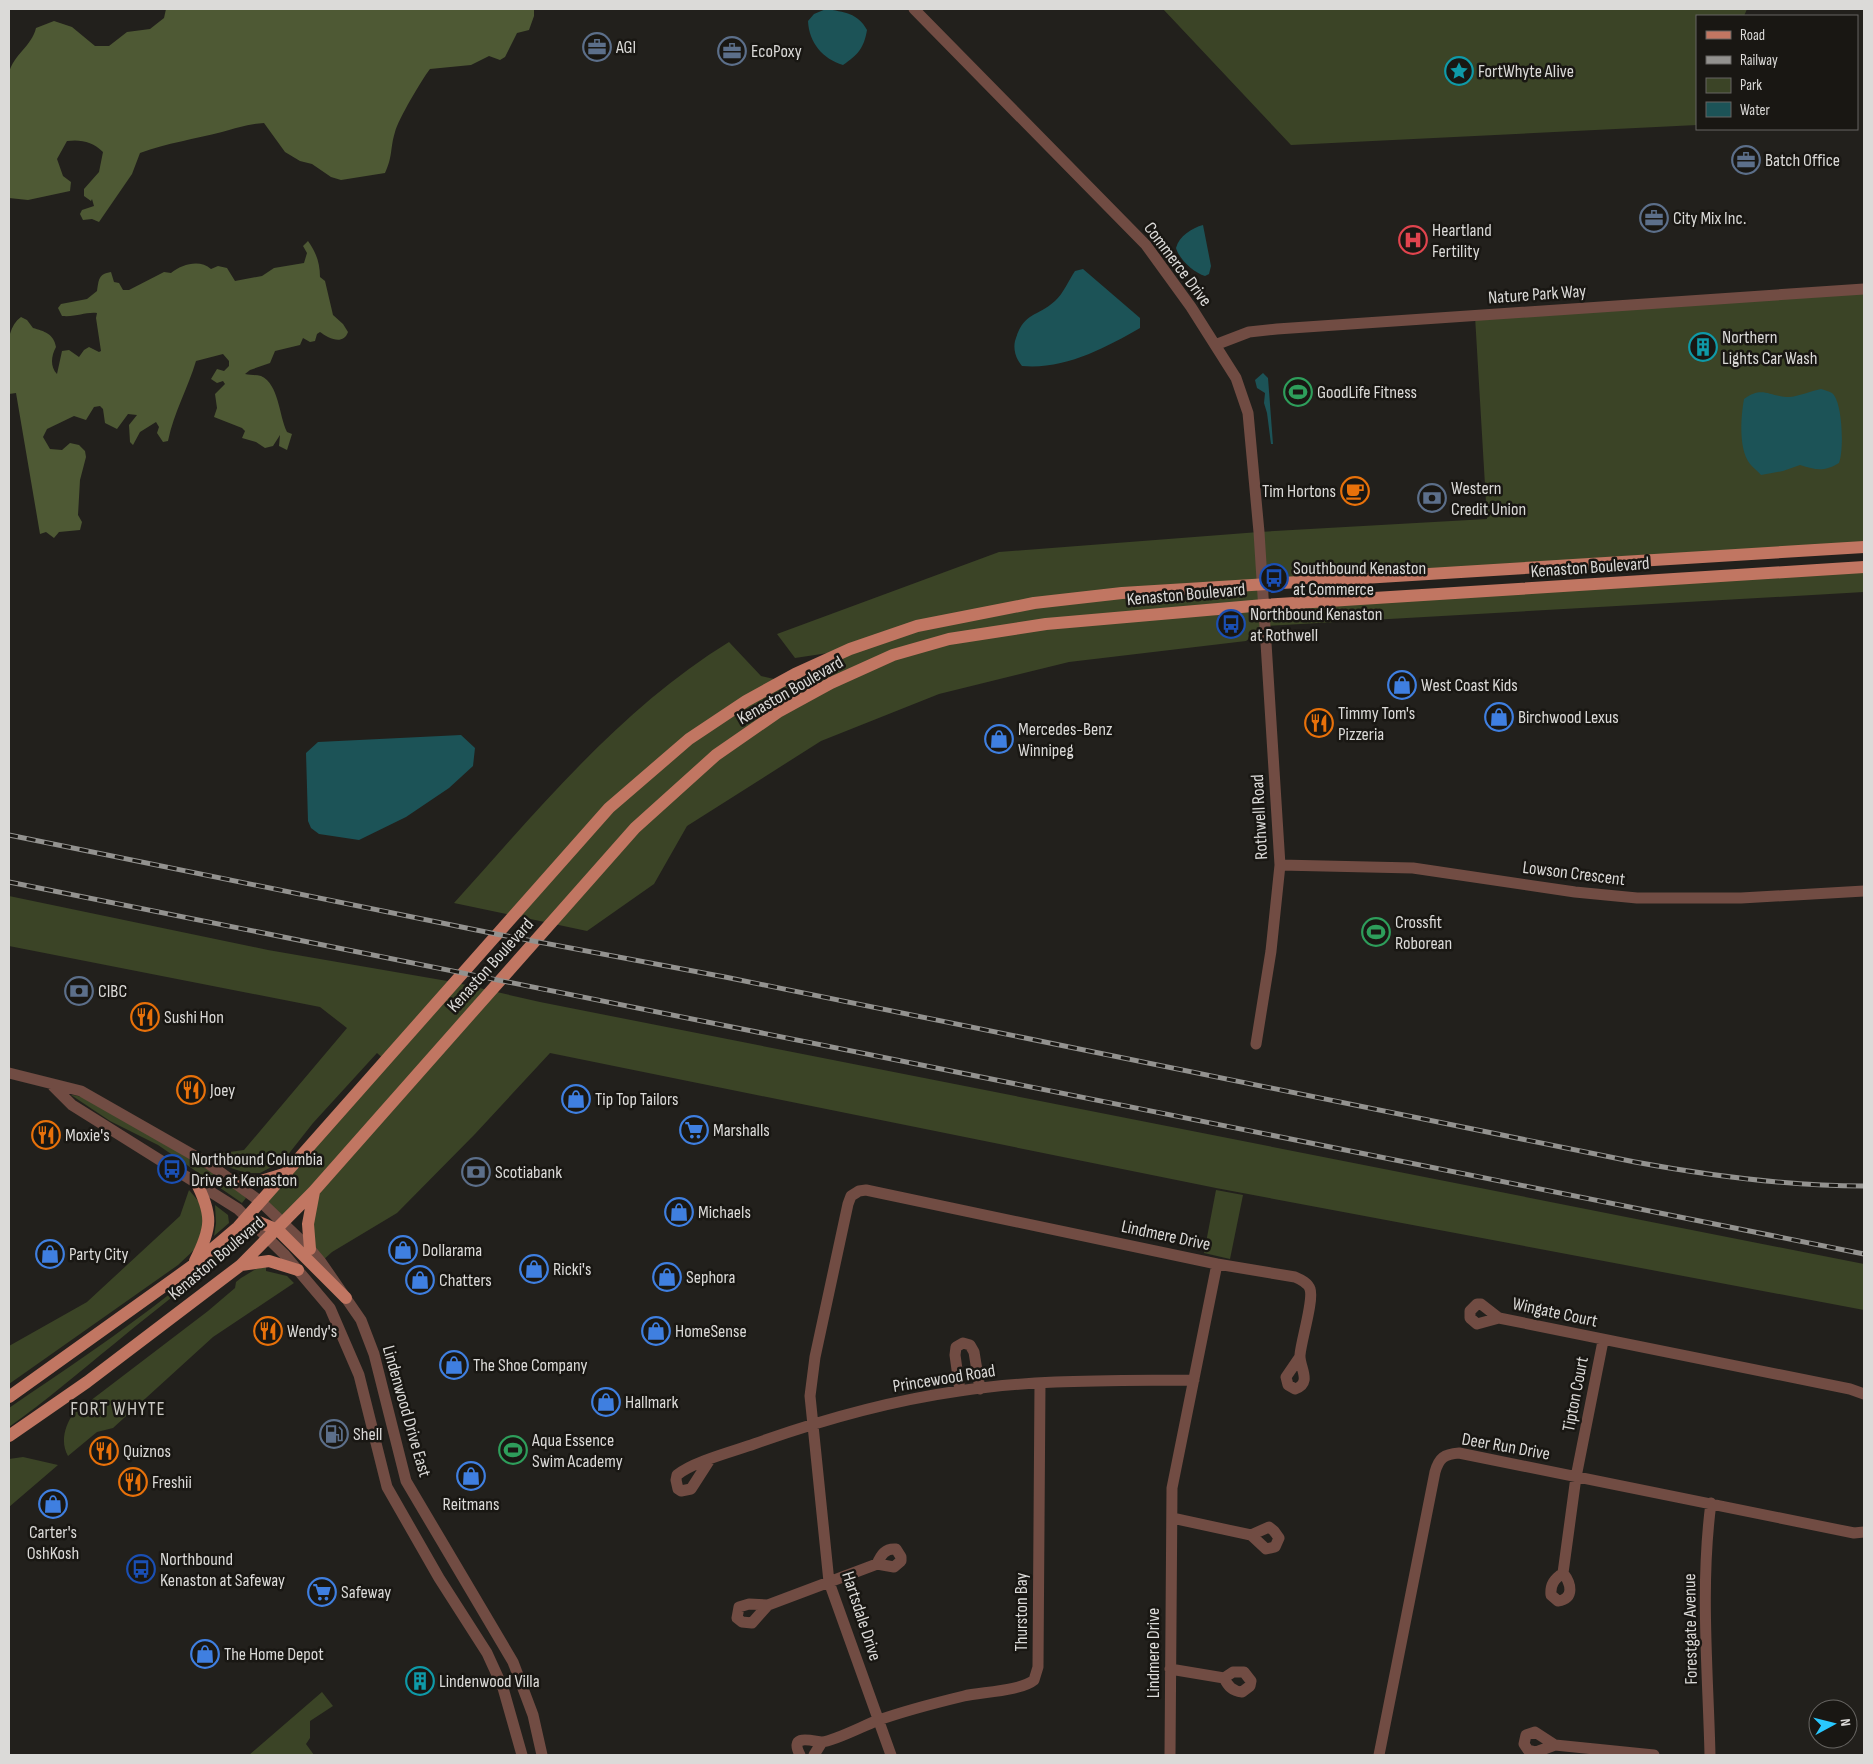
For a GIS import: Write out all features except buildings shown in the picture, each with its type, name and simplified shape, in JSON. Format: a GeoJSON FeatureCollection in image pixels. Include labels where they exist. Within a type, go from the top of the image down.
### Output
{"type":"FeatureCollection","features":[{"type":"Feature","properties":{"kind":"main road","name":"Kenaston Boulevard"},"geometry":{"type":"LineString","coordinates":[[9,1397],[192,1266],[247,1217],[609,808],[690,739],[746,700],[850,649],[917,626],[1063,600],[1122,593],[1864,547]]}},
{"type":"Feature","properties":{"kind":"main road","name":"Kenaston Boulevard"},"geometry":{"type":"LineString","coordinates":[[9,1436],[87,1382],[241,1265],[314,1191],[635,828],[716,755],[778,712],[831,684],[893,655],[949,639],[1046,624],[1264,605],[1864,567]]}},
{"type":"Feature","properties":{"kind":"main road"},"geometry":{"type":"LineString","coordinates":[[235,1181],[261,1181],[286,1173]]}},
{"type":"Feature","properties":{"kind":"main road"},"geometry":{"type":"LineString","coordinates":[[192,1266],[208,1231],[210,1219],[205,1198],[196,1182]]}},
{"type":"Feature","properties":{"kind":"main road"},"geometry":{"type":"LineString","coordinates":[[310,1249],[308,1224],[314,1191]]}},
{"type":"Feature","properties":{"kind":"main road"},"geometry":{"type":"LineString","coordinates":[[247,1217],[277,1230],[346,1298]]}},
{"type":"Feature","properties":{"kind":"main road"},"geometry":{"type":"LineString","coordinates":[[241,1265],[269,1261],[298,1270]]}},
{"type":"Feature","properties":{"kind":"street","name":"Commerce Drive"},"geometry":{"type":"LineString","coordinates":[[914,9],[1146,245],[1191,307],[1236,378],[1248,413],[1262,585]]}},
{"type":"Feature","properties":{"kind":"street","name":"Nature Park Way"},"geometry":{"type":"LineString","coordinates":[[1215,345],[1249,332],[1268,330],[1864,289]]}},
{"type":"Feature","properties":{"kind":"street","name":"Rothwell Road"},"geometry":{"type":"LineString","coordinates":[[1256,1044],[1271,951],[1280,864],[1262,585]]}},
{"type":"Feature","properties":{"kind":"street","name":"Lowson Crescent"},"geometry":{"type":"LineString","coordinates":[[1280,864],[1413,868],[1575,892],[1637,898],[1741,898],[1864,890]]}},
{"type":"Feature","properties":{"kind":"street","name":"Lindenwood Drive East"},"geometry":{"type":"LineString","coordinates":[[9,1074],[81,1091],[235,1181],[261,1202],[298,1270],[330,1308],[342,1333],[359,1375],[387,1487],[439,1578],[487,1654],[503,1688],[522,1755]]}},
{"type":"Feature","properties":{"kind":"street"},"geometry":{"type":"LineString","coordinates":[[54,1086],[72,1105],[196,1182],[247,1217]]}},
{"type":"Feature","properties":{"kind":"street","name":"Lindmere Drive"},"geometry":{"type":"LineString","coordinates":[[814,1423],[810,1396],[811,1376],[848,1204],[851,1196],[859,1191],[866,1190],[1217,1264],[1172,1488],[1170,1755]]}},
{"type":"Feature","properties":{"kind":"street","name":"Lindenwood Drive East"},"geometry":{"type":"LineString","coordinates":[[277,1230],[310,1249],[360,1320],[374,1354],[406,1481],[513,1662],[533,1715],[542,1755]]}},
{"type":"Feature","properties":{"kind":"street"},"geometry":{"type":"LineString","coordinates":[[1217,1264],[1295,1277],[1306,1283],[1311,1293],[1300,1358]]}},
{"type":"Feature","properties":{"kind":"street","name":"Wingate Court"},"geometry":{"type":"LineString","coordinates":[[1499,1318],[1604,1341]]}},
{"type":"Feature","properties":{"kind":"street"},"geometry":{"type":"LineString","coordinates":[[1604,1341],[1850,1389],[1864,1394]]}},
{"type":"Feature","properties":{"kind":"street","name":"Tipton Court"},"geometry":{"type":"LineString","coordinates":[[1563,1573],[1576,1477],[1604,1341]]}},
{"type":"Feature","properties":{"kind":"street"},"geometry":{"type":"LineString","coordinates":[[960,1391],[955,1355],[956,1347],[963,1343],[970,1345],[974,1352],[980,1388]]}},
{"type":"Feature","properties":{"kind":"street","name":"Princewood Road"},"geometry":{"type":"LineString","coordinates":[[709,1461],[814,1423],[908,1400],[960,1391],[1040,1383],[1194,1380]]}},
{"type":"Feature","properties":{"kind":"street","name":"Thurston Bay"},"geometry":{"type":"LineString","coordinates":[[800,1755],[797,1750],[799,1744],[808,1738],[822,1742],[878,1720],[964,1696],[1030,1683],[1038,1674],[1040,1383]]}},
{"type":"Feature","properties":{"kind":"street","name":"Hartsdale Drive"},"geometry":{"type":"LineString","coordinates":[[814,1423],[829,1582],[891,1755]]}},
{"type":"Feature","properties":{"kind":"street","name":"Deer Run Drive"},"geometry":{"type":"LineString","coordinates":[[1379,1755],[1438,1461],[1449,1454],[1459,1454],[1854,1532],[1864,1532]]}},
{"type":"Feature","properties":{"kind":"street","name":"Forestgate Avenue"},"geometry":{"type":"LineString","coordinates":[[1710,1755],[1706,1586],[1711,1503]]}},
{"type":"Feature","properties":{"kind":"street"},"geometry":{"type":"LineString","coordinates":[[1172,1518],[1251,1535]]}},
{"type":"Feature","properties":{"kind":"street"},"geometry":{"type":"LineString","coordinates":[[768,1605],[876,1564]]}},
{"type":"Feature","properties":{"kind":"street"},"geometry":{"type":"LineString","coordinates":[[1170,1669],[1224,1678]]}},
{"type":"Feature","properties":{"kind":"street"},"geometry":{"type":"LineString","coordinates":[[814,1755],[822,1742]]}},
{"type":"Feature","properties":{"kind":"street"},"geometry":{"type":"LineString","coordinates":[[1555,1744],[1654,1755]]}},
{"type":"Feature","properties":{"kind":"green space"},"geometry":{"type":"Polygon","coordinates":[[[166,9],[534,9],[534,16],[529,30],[517,33],[505,57],[500,60],[489,56],[471,65],[430,69],[397,126],[385,173],[341,180],[331,177],[312,164],[300,161],[285,152],[264,123],[243,126],[140,153],[132,174],[99,222],[92,219],[83,220],[80,214],[82,210],[94,206],[92,199],[91,201],[84,196],[84,189],[99,172],[103,152],[86,142],[77,140],[67,141],[57,159],[63,176],[71,182],[70,191],[28,200],[9,198],[9,73],[14,61],[31,40],[36,28],[54,21],[72,27],[95,46],[109,46],[127,32],[150,29],[164,18],[166,9]]]}},
{"type":"Feature","properties":{"kind":"green space","name":"FortWhyte Alive"},"geometry":{"type":"Polygon","coordinates":[[[1163,9],[1747,9],[1744,15],[1696,15],[1696,125],[1291,145],[1163,9]]]}},
{"type":"Feature","properties":{"kind":"green space"},"geometry":{"type":"Polygon","coordinates":[[[308,241],[317,258],[320,277],[325,281],[333,315],[343,324],[348,332],[343,339],[339,340],[320,332],[317,334],[315,341],[310,342],[303,338],[300,345],[275,351],[270,363],[250,370],[245,374],[261,376],[272,386],[284,425],[287,432],[292,434],[287,450],[279,446],[280,435],[273,446],[265,448],[256,442],[242,438],[245,431],[242,428],[214,417],[217,408],[215,394],[225,384],[223,381],[217,383],[211,379],[217,369],[224,371],[229,366],[229,361],[223,354],[196,361],[168,441],[163,442],[157,433],[159,427],[156,422],[140,432],[133,445],[130,442],[129,425],[137,415],[128,414],[117,429],[105,423],[103,409],[100,406],[94,407],[86,420],[74,416],[47,429],[43,437],[50,449],[62,450],[70,443],[79,445],[85,451],[86,457],[80,480],[78,515],[82,522],[80,530],[59,532],[54,538],[46,532],[40,534],[16,393],[9,394],[8,341],[15,323],[21,317],[27,320],[33,328],[51,336],[56,347],[52,361],[53,368],[57,374],[62,351],[69,350],[79,357],[89,347],[99,352],[101,351],[96,318],[97,313],[62,316],[58,308],[61,304],[87,299],[97,291],[100,278],[104,274],[111,272],[114,282],[119,283],[123,290],[129,290],[164,272],[171,273],[180,267],[196,263],[211,269],[218,266],[227,268],[235,281],[262,276],[274,268],[304,263],[307,253],[303,246],[308,241]]]}},
{"type":"Feature","properties":{"kind":"green space"},"geometry":{"type":"Polygon","coordinates":[[[1864,289],[1864,547],[1263,585],[1264,604],[1864,571],[1864,592],[1265,626],[1246,641],[1069,662],[939,694],[821,741],[687,826],[654,884],[587,931],[454,903],[582,762],[616,729],[689,669],[729,642],[761,676],[783,681],[848,650],[795,658],[777,634],[999,552],[1259,532],[1487,519],[1475,316],[1864,289]]]}},
{"type":"Feature","properties":{"kind":"green space"},"geometry":{"type":"Polygon","coordinates":[[[9,896],[268,950],[453,982],[540,1002],[1864,1264],[1864,1310],[1216,1188],[550,1053],[475,1134],[397,1213],[332,1252],[321,1262],[310,1249],[313,1192],[284,1223],[261,1202],[385,1060],[377,1053],[313,1123],[283,1161],[260,1173],[246,1173],[222,1165],[212,1159],[215,1154],[244,1150],[347,1028],[320,1007],[9,946],[9,896]]]}},
{"type":"Feature","properties":{"kind":"green space"},"geometry":{"type":"Polygon","coordinates":[[[71,1095],[86,1098],[152,1133],[233,1185],[246,1198],[242,1203],[158,1145],[110,1121],[71,1095]]]}},
{"type":"Feature","properties":{"kind":"green space"},"geometry":{"type":"Polygon","coordinates":[[[189,1190],[200,1203],[206,1228],[194,1250],[178,1265],[9,1384],[9,1346],[87,1302],[180,1216],[189,1190]]]}},
{"type":"Feature","properties":{"kind":"green space"},"geometry":{"type":"Polygon","coordinates":[[[1216,1190],[1243,1195],[1230,1259],[1204,1253],[1216,1190]]]}},
{"type":"Feature","properties":{"kind":"green space"},"geometry":{"type":"Polygon","coordinates":[[[215,1205],[228,1215],[229,1223],[214,1236],[216,1223],[215,1205]]]}},
{"type":"Feature","properties":{"kind":"green space"},"geometry":{"type":"Polygon","coordinates":[[[240,1237],[242,1240],[210,1267],[9,1427],[9,1408],[131,1323],[171,1293],[221,1249],[240,1237]]]}},
{"type":"Feature","properties":{"kind":"green space"},"geometry":{"type":"Polygon","coordinates":[[[266,1267],[266,1271],[287,1276],[294,1283],[213,1337],[113,1428],[97,1432],[68,1456],[64,1445],[64,1434],[73,1414],[208,1311],[235,1288],[236,1282],[241,1278],[256,1269],[266,1267]]]}},
{"type":"Feature","properties":{"kind":"green space"},"geometry":{"type":"Polygon","coordinates":[[[23,1457],[58,1465],[9,1507],[9,1459],[23,1457]]]}},
{"type":"Feature","properties":{"kind":"green space"},"geometry":{"type":"Polygon","coordinates":[[[322,1692],[333,1706],[310,1721],[310,1738],[306,1744],[314,1755],[249,1755],[322,1692]]]}},
{"type":"Feature","properties":{"kind":"water"},"geometry":{"type":"Polygon","coordinates":[[[826,9],[850,14],[859,20],[867,30],[864,42],[859,50],[853,58],[843,65],[823,54],[811,36],[808,21],[814,14],[826,9]]]}},
{"type":"Feature","properties":{"kind":"water"},"geometry":{"type":"Polygon","coordinates":[[[1203,225],[1211,266],[1209,274],[1205,276],[1196,272],[1188,265],[1180,257],[1176,248],[1186,233],[1203,225]]]}},
{"type":"Feature","properties":{"kind":"water"},"geometry":{"type":"Polygon","coordinates":[[[1083,269],[1140,318],[1140,328],[1098,350],[1069,361],[1053,365],[1022,366],[1014,348],[1022,324],[1055,301],[1075,271],[1083,269]]]}},
{"type":"Feature","properties":{"kind":"water"},"geometry":{"type":"Polygon","coordinates":[[[1263,373],[1268,378],[1273,444],[1271,444],[1264,403],[1265,393],[1257,388],[1255,380],[1263,373]]]}},
{"type":"Feature","properties":{"kind":"water"},"geometry":{"type":"Polygon","coordinates":[[[1821,389],[1832,393],[1836,398],[1838,406],[1842,427],[1842,448],[1839,463],[1829,468],[1820,469],[1800,465],[1783,471],[1761,475],[1750,464],[1744,450],[1741,423],[1744,399],[1761,392],[1790,397],[1821,389]]]}},
{"type":"Feature","properties":{"kind":"water"},"geometry":{"type":"Polygon","coordinates":[[[461,735],[475,748],[473,766],[449,788],[406,817],[359,840],[319,834],[311,828],[308,821],[306,753],[318,742],[461,735]]]}},
{"type":"Feature","properties":{"kind":"railway"},"geometry":{"type":"LineString","coordinates":[[9,835],[496,934],[725,977],[1635,1162],[1749,1179],[1835,1186],[1864,1186]]}},
{"type":"Feature","properties":{"kind":"railway"},"geometry":{"type":"LineString","coordinates":[[9,882],[1864,1254]]}},
{"type":"Feature","properties":{"kind":"place","name":"AGI"},"geometry":{"type":"Point","coordinates":[597,47]}},
{"type":"Feature","properties":{"kind":"place","name":"EcoPoxy"},"geometry":{"type":"Point","coordinates":[732,51]}},
{"type":"Feature","properties":{"kind":"place","name":"FortWhyte Alive"},"geometry":{"type":"Point","coordinates":[1459,71]}},
{"type":"Feature","properties":{"kind":"place","name":"Batch Office"},"geometry":{"type":"Point","coordinates":[1746,160]}},
{"type":"Feature","properties":{"kind":"place","name":"City Mix Inc."},"geometry":{"type":"Point","coordinates":[1654,218]}},
{"type":"Feature","properties":{"kind":"place","name":"Heartland Fertility"},"geometry":{"type":"Point","coordinates":[1413,240]}},
{"type":"Feature","properties":{"kind":"place","name":"Northern Lights Car Wash"},"geometry":{"type":"Point","coordinates":[1703,347]}},
{"type":"Feature","properties":{"kind":"place","name":"GoodLife Fitness"},"geometry":{"type":"Point","coordinates":[1298,392]}},
{"type":"Feature","properties":{"kind":"place","name":"Tim Hortons"},"geometry":{"type":"Point","coordinates":[1355,491]}},
{"type":"Feature","properties":{"kind":"place","name":"Western Credit Union"},"geometry":{"type":"Point","coordinates":[1432,498]}},
{"type":"Feature","properties":{"kind":"place","name":"Southbound Kenaston at Commerce"},"geometry":{"type":"Point","coordinates":[1274,578]}},
{"type":"Feature","properties":{"kind":"place","name":"Northbound Kenaston at Rothwell"},"geometry":{"type":"Point","coordinates":[1231,624]}},
{"type":"Feature","properties":{"kind":"place","name":"West Coast Kids"},"geometry":{"type":"Point","coordinates":[1402,685]}},
{"type":"Feature","properties":{"kind":"place","name":"Birchwood Lexus"},"geometry":{"type":"Point","coordinates":[1499,717]}},
{"type":"Feature","properties":{"kind":"place","name":"Timmy Tom's Pizzeria"},"geometry":{"type":"Point","coordinates":[1319,723]}},
{"type":"Feature","properties":{"kind":"place","name":"Mercedes-Benz Winnipeg"},"geometry":{"type":"Point","coordinates":[999,739]}},
{"type":"Feature","properties":{"kind":"place","name":"Crossfit Roborean"},"geometry":{"type":"Point","coordinates":[1376,932]}},
{"type":"Feature","properties":{"kind":"place","name":"CIBC"},"geometry":{"type":"Point","coordinates":[79,991]}},
{"type":"Feature","properties":{"kind":"place","name":"Sushi Hon"},"geometry":{"type":"Point","coordinates":[145,1017]}},
{"type":"Feature","properties":{"kind":"place","name":"Joey"},"geometry":{"type":"Point","coordinates":[191,1090]}},
{"type":"Feature","properties":{"kind":"place","name":"Tip Top Tailors"},"geometry":{"type":"Point","coordinates":[576,1099]}},
{"type":"Feature","properties":{"kind":"place","name":"Marshalls"},"geometry":{"type":"Point","coordinates":[694,1130]}},
{"type":"Feature","properties":{"kind":"place","name":"Moxie's"},"geometry":{"type":"Point","coordinates":[46,1135]}},
{"type":"Feature","properties":{"kind":"place","name":"Northbound Columbia Drive at Kenaston"},"geometry":{"type":"Point","coordinates":[172,1169]}},
{"type":"Feature","properties":{"kind":"place","name":"Scotiabank"},"geometry":{"type":"Point","coordinates":[476,1172]}},
{"type":"Feature","properties":{"kind":"place","name":"Michaels"},"geometry":{"type":"Point","coordinates":[679,1212]}},
{"type":"Feature","properties":{"kind":"place","name":"Dollarama"},"geometry":{"type":"Point","coordinates":[403,1250]}},
{"type":"Feature","properties":{"kind":"place","name":"Party City"},"geometry":{"type":"Point","coordinates":[50,1254]}},
{"type":"Feature","properties":{"kind":"place","name":"Ricki's"},"geometry":{"type":"Point","coordinates":[534,1269]}},
{"type":"Feature","properties":{"kind":"place","name":"Sephora"},"geometry":{"type":"Point","coordinates":[667,1277]}},
{"type":"Feature","properties":{"kind":"place","name":"Chatters"},"geometry":{"type":"Point","coordinates":[420,1280]}},
{"type":"Feature","properties":{"kind":"place","name":"Wendy's"},"geometry":{"type":"Point","coordinates":[268,1331]}},
{"type":"Feature","properties":{"kind":"place","name":"HomeSense"},"geometry":{"type":"Point","coordinates":[656,1331]}},
{"type":"Feature","properties":{"kind":"place","name":"The Shoe Company"},"geometry":{"type":"Point","coordinates":[454,1365]}},
{"type":"Feature","properties":{"kind":"place","name":"Hallmark"},"geometry":{"type":"Point","coordinates":[606,1402]}},
{"type":"Feature","properties":{"kind":"place","name":"Shell"},"geometry":{"type":"Point","coordinates":[334,1434]}},
{"type":"Feature","properties":{"kind":"place","name":"Aqua Essence Swim Academy"},"geometry":{"type":"Point","coordinates":[513,1450]}},
{"type":"Feature","properties":{"kind":"place","name":"Quiznos"},"geometry":{"type":"Point","coordinates":[104,1451]}},
{"type":"Feature","properties":{"kind":"place","name":"Reitmans"},"geometry":{"type":"Point","coordinates":[471,1476]}},
{"type":"Feature","properties":{"kind":"place","name":"Freshii"},"geometry":{"type":"Point","coordinates":[133,1482]}},
{"type":"Feature","properties":{"kind":"place","name":"Carter's OshKosh"},"geometry":{"type":"Point","coordinates":[53,1504]}},
{"type":"Feature","properties":{"kind":"place","name":"Northbound Kenaston at Safeway"},"geometry":{"type":"Point","coordinates":[141,1569]}},
{"type":"Feature","properties":{"kind":"place","name":"Safeway"},"geometry":{"type":"Point","coordinates":[322,1592]}},
{"type":"Feature","properties":{"kind":"place","name":"The Home Depot"},"geometry":{"type":"Point","coordinates":[205,1654]}},
{"type":"Feature","properties":{"kind":"place","name":"Lindenwood Villa"},"geometry":{"type":"Point","coordinates":[420,1681]}},
{"type":"Feature","properties":{"kind":"district","name":"FORT WHYTE"},"geometry":{"type":"Point","coordinates":[118,1408]}}]}
